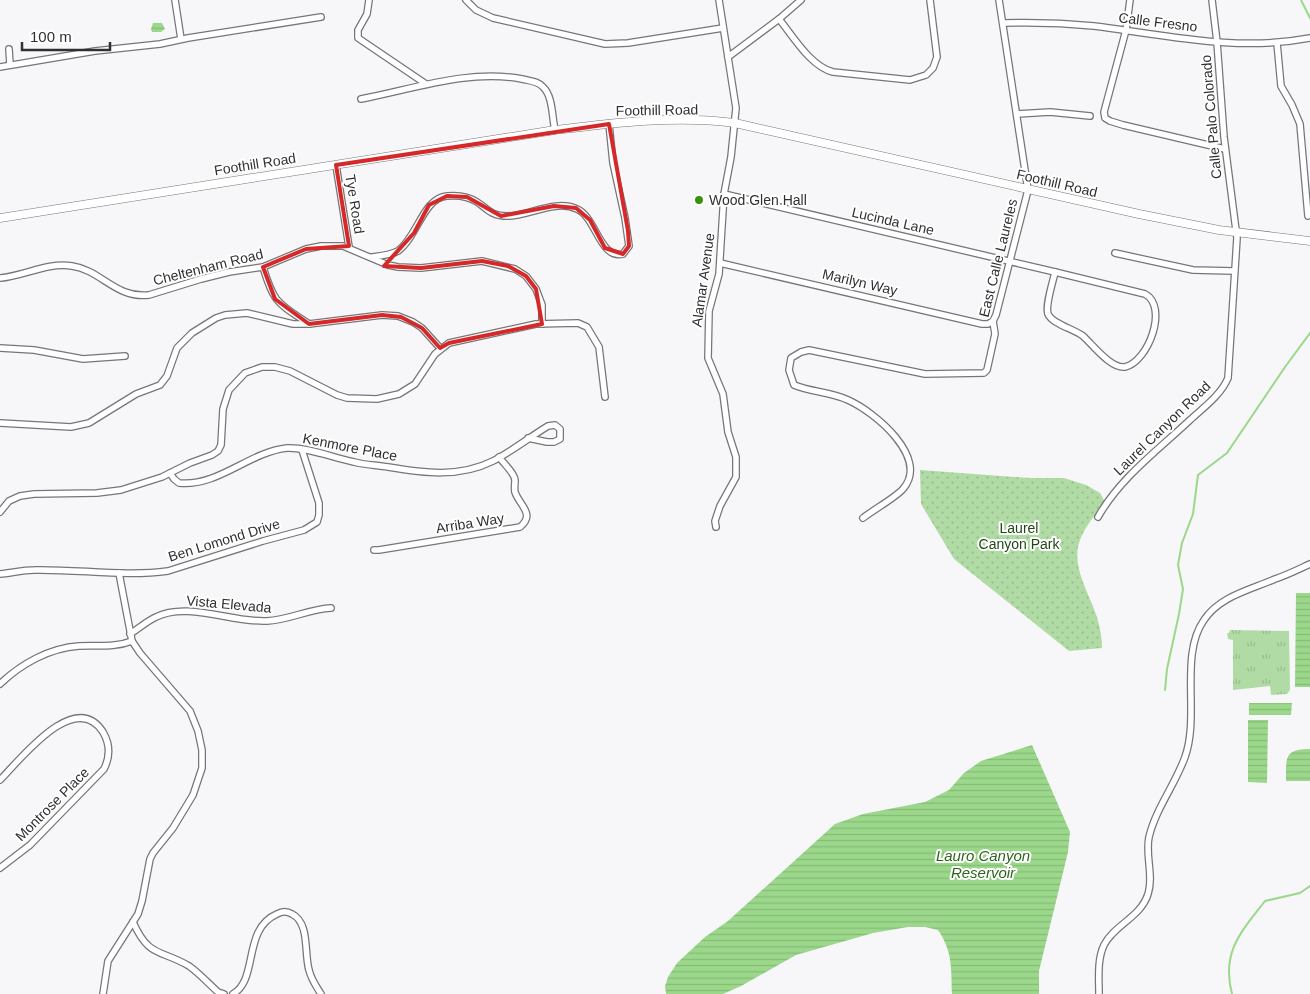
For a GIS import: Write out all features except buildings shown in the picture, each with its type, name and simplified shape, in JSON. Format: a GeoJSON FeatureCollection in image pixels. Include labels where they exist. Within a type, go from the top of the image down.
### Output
{"type":"FeatureCollection","features":[{"type":"Feature","properties":{"kind":"main road","name":"Foothill Road"},"geometry":{"type":"LineString","coordinates":[[0,218],[555,130],[609,124],[688,121],[735,123],[1190,225],[1310,240]]}},
{"type":"Feature","properties":{"kind":"street"},"geometry":{"type":"LineString","coordinates":[[175,0],[181,39]]}},
{"type":"Feature","properties":{"kind":"street"},"geometry":{"type":"LineString","coordinates":[[369,0],[367,14],[358,32],[358,38],[426,84]]}},
{"type":"Feature","properties":{"kind":"street"},"geometry":{"type":"LineString","coordinates":[[466,0],[476,10],[493,18],[606,44],[628,43],[723,28]]}},
{"type":"Feature","properties":{"kind":"street","name":"Alamar Avenue"},"geometry":{"type":"LineString","coordinates":[[716,527],[717,515],[736,477],[736,457],[728,432],[723,394],[708,358],[708,311],[719,274],[724,194],[736,108],[719,0]]}},
{"type":"Feature","properties":{"kind":"street"},"geometry":{"type":"LineString","coordinates":[[728,57],[801,0]]}},
{"type":"Feature","properties":{"kind":"street"},"geometry":{"type":"LineString","coordinates":[[779,19],[814,62],[824,70],[916,79],[930,72],[937,57],[930,0]]}},
{"type":"Feature","properties":{"kind":"street","name":"East Calle Laureles"},"geometry":{"type":"LineString","coordinates":[[862,518],[902,490],[911,477],[909,461],[900,442],[889,430],[850,401],[828,393],[794,385],[789,370],[791,358],[809,350],[926,374],[984,372],[987,370],[995,334],[994,321],[1028,190],[999,0]]}},
{"type":"Feature","properties":{"kind":"street"},"geometry":{"type":"LineString","coordinates":[[1130,0],[1126,30],[1104,112],[1105,118],[1110,121],[1225,149]]}},
{"type":"Feature","properties":{"kind":"street","name":"Calle Palo Colorado"},"geometry":{"type":"LineString","coordinates":[[1212,0],[1225,149],[1236,232]]}},
{"type":"Feature","properties":{"kind":"street"},"geometry":{"type":"LineString","coordinates":[[0,67],[160,44],[321,17]]}},
{"type":"Feature","properties":{"kind":"street","name":"Calle Fresno"},"geometry":{"type":"LineString","coordinates":[[1003,23],[1060,23],[1235,44],[1277,43],[1310,38]]}},
{"type":"Feature","properties":{"kind":"street"},"geometry":{"type":"LineString","coordinates":[[1277,43],[1281,86],[1300,124],[1308,216]]}},
{"type":"Feature","properties":{"kind":"street"},"geometry":{"type":"LineString","coordinates":[[8,49],[10,65]]}},
{"type":"Feature","properties":{"kind":"street"},"geometry":{"type":"LineString","coordinates":[[361,99],[426,84],[494,75],[538,83],[544,87],[548,95],[555,130]]}},
{"type":"Feature","properties":{"kind":"street"},"geometry":{"type":"LineString","coordinates":[[1017,114],[1050,112],[1090,116]]}},
{"type":"Feature","properties":{"kind":"street"},"geometry":{"type":"LineString","coordinates":[[370,257],[384,256],[397,251],[414,234],[429,205],[435,200],[447,196],[467,198],[477,202],[489,212],[501,216],[554,206],[576,208],[582,211],[590,220],[605,248],[616,255],[623,254],[629,246],[628,231],[613,163],[609,124]]}},
{"type":"Feature","properties":{"kind":"street","name":"Tye Road"},"geometry":{"type":"LineString","coordinates":[[336,165],[349,247]]}},
{"type":"Feature","properties":{"kind":"street","name":"Lucinda Lane"},"geometry":{"type":"LineString","coordinates":[[724,194],[1055,272],[1145,294],[1155,303],[1153,331],[1146,348],[1134,362],[1124,367],[1114,365],[1080,334],[1051,318],[1047,307],[1055,272]]}},
{"type":"Feature","properties":{"kind":"street","name":"Laurel Canyon Road"},"geometry":{"type":"LineString","coordinates":[[1098,518],[1116,490],[1138,466],[1207,404],[1226,384],[1229,371],[1236,232]]}},
{"type":"Feature","properties":{"kind":"street","name":"Cheltenham Road"},"geometry":{"type":"LineString","coordinates":[[0,278],[68,265],[88,271],[127,294],[141,296],[229,272],[263,267],[289,255],[314,247],[343,246],[388,265],[410,268],[482,261],[515,269],[526,276],[536,289],[542,305],[542,324]]}},
{"type":"Feature","properties":{"kind":"street"},"geometry":{"type":"LineString","coordinates":[[1114,253],[1194,270],[1233,271]]}},
{"type":"Feature","properties":{"kind":"street","name":"Marilyn Way"},"geometry":{"type":"LineString","coordinates":[[720,262],[982,324],[994,321]]}},
{"type":"Feature","properties":{"kind":"street"},"geometry":{"type":"LineString","coordinates":[[263,267],[271,293],[277,301],[309,324]]}},
{"type":"Feature","properties":{"kind":"street"},"geometry":{"type":"LineString","coordinates":[[0,423],[71,427],[89,423],[136,394],[160,385],[167,376],[177,348],[192,333],[216,318],[225,315],[247,313],[293,324],[309,324],[382,315],[398,316],[417,325],[440,348]]}},
{"type":"Feature","properties":{"kind":"street"},"geometry":{"type":"LineString","coordinates":[[0,512],[9,501],[20,496],[121,490],[162,477],[190,463],[207,458],[218,451],[222,441],[223,409],[225,399],[232,384],[250,370],[262,367],[275,367],[301,376],[337,396],[357,400],[377,399],[399,394],[415,384],[432,357],[440,348],[449,343],[542,324],[578,323],[587,327],[599,347],[605,397]]}},
{"type":"Feature","properties":{"kind":"street"},"geometry":{"type":"LineString","coordinates":[[0,348],[34,350],[83,359],[125,356]]}},
{"type":"Feature","properties":{"kind":"street","name":"Kenmore Place"},"geometry":{"type":"LineString","coordinates":[[170,473],[179,483],[200,481],[216,476],[270,452],[289,448],[356,462],[431,473],[446,473],[464,470],[492,461],[528,438],[548,426],[554,425],[560,429],[560,439],[554,442],[528,438]]}},
{"type":"Feature","properties":{"kind":"street","name":"Ben Lomond Drive"},"geometry":{"type":"LineString","coordinates":[[0,574],[33,570],[153,573],[180,568],[304,530],[315,525],[319,515],[319,503],[302,450]]}},
{"type":"Feature","properties":{"kind":"street","name":"Arriba Way"},"geometry":{"type":"LineString","coordinates":[[374,550],[520,527],[525,522],[526,512],[515,493],[513,474],[499,457]]}},
{"type":"Feature","properties":{"kind":"street"},"geometry":{"type":"LineString","coordinates":[[1099,994],[1099,964],[1109,937],[1138,911],[1148,894],[1150,880],[1148,847],[1151,831],[1185,757],[1191,729],[1192,646],[1198,630],[1207,616],[1227,599],[1310,564]]}},
{"type":"Feature","properties":{"kind":"street"},"geometry":{"type":"LineString","coordinates":[[103,994],[108,961],[133,922],[142,901],[147,864],[152,853],[173,828],[190,800],[203,760],[198,731],[190,711],[132,641],[119,573]]}},
{"type":"Feature","properties":{"kind":"street","name":"Vista Elevada"},"geometry":{"type":"LineString","coordinates":[[130,634],[156,617],[173,612],[202,613],[264,621],[279,620],[331,608]]}},
{"type":"Feature","properties":{"kind":"street"},"geometry":{"type":"LineString","coordinates":[[0,684],[19,668],[47,653],[65,648],[109,646],[132,641]]}},
{"type":"Feature","properties":{"kind":"street","name":"Montrose Place"},"geometry":{"type":"LineString","coordinates":[[0,780],[44,735],[64,721],[76,718],[91,721],[98,726],[106,739],[108,754],[104,769],[30,845],[0,868]]}},
{"type":"Feature","properties":{"kind":"street"},"geometry":{"type":"LineString","coordinates":[[233,994],[242,987],[257,933],[264,922],[281,912],[295,915],[300,922],[305,938],[308,969],[321,994]]}},
{"type":"Feature","properties":{"kind":"street"},"geometry":{"type":"LineString","coordinates":[[133,922],[140,938],[150,949],[189,967],[218,992],[224,994]]}},
{"type":"Feature","properties":{"kind":"highlighted area"},"geometry":{"type":"Polygon","coordinates":[[[609,124],[628,231],[629,246],[623,254],[605,248],[590,220],[576,208],[554,206],[501,216],[467,197],[447,196],[429,205],[414,233],[384,266],[421,268],[482,261],[508,266],[526,276],[536,289],[542,324],[449,343],[440,348],[422,328],[401,317],[382,315],[309,324],[275,299],[263,267],[306,249],[349,246],[336,165],[609,124]]]}},
{"type":"Feature","properties":{"kind":"green space","name":"Laurel Canyon Park"},"geometry":{"type":"Polygon","coordinates":[[[920,470],[1030,478],[1064,478],[1086,485],[1100,493],[1105,502],[1082,535],[1077,559],[1082,580],[1097,617],[1101,632],[1102,648],[1069,651],[954,559],[921,504],[920,470]]]}},
{"type":"Feature","properties":{"kind":"green space"},"geometry":{"type":"Polygon","coordinates":[[[1230,630],[1289,631],[1290,690],[1287,694],[1271,695],[1270,686],[1233,690],[1233,640],[1228,639],[1227,633],[1230,630]]]}},
{"type":"Feature","properties":{"kind":"water"},"geometry":{"type":"Polygon","coordinates":[[[153,23],[162,23],[165,29],[161,32],[152,32],[153,23]]]}},
{"type":"Feature","properties":{"kind":"water"},"geometry":{"type":"Polygon","coordinates":[[[1296,593],[1310,593],[1310,687],[1295,687],[1296,593]]]}},
{"type":"Feature","properties":{"kind":"water"},"geometry":{"type":"Polygon","coordinates":[[[1249,703],[1292,703],[1291,715],[1249,715],[1249,703]]]}},
{"type":"Feature","properties":{"kind":"water"},"geometry":{"type":"Polygon","coordinates":[[[1248,720],[1268,720],[1267,783],[1248,782],[1248,720]]]}},
{"type":"Feature","properties":{"kind":"water","name":"Lauro Canyon Reservoir"},"geometry":{"type":"Polygon","coordinates":[[[1032,745],[1070,832],[1068,852],[1039,971],[1039,994],[952,994],[949,953],[938,930],[925,927],[908,927],[873,933],[796,955],[723,994],[666,994],[665,986],[668,977],[677,963],[705,937],[728,921],[835,824],[863,814],[925,802],[949,790],[964,773],[981,761],[1032,745]]]}},
{"type":"Feature","properties":{"kind":"water"},"geometry":{"type":"Polygon","coordinates":[[[1310,749],[1310,781],[1286,781],[1288,756],[1295,751],[1310,749]]]}},
{"type":"Feature","properties":{"kind":"waterway"},"geometry":{"type":"LineString","coordinates":[[1301,0],[1310,18]]}},
{"type":"Feature","properties":{"kind":"waterway"},"geometry":{"type":"LineString","coordinates":[[1165,690],[1167,669],[1183,589],[1178,565],[1182,543],[1193,514],[1198,475],[1227,453],[1310,333]]}},
{"type":"Feature","properties":{"kind":"waterway"},"geometry":{"type":"LineString","coordinates":[[1232,994],[1229,979],[1231,954],[1235,943],[1248,923],[1265,901],[1300,893],[1310,886]]}},
{"type":"Feature","properties":{"kind":"place","name":"Wood Glen Hall"},"geometry":{"type":"Point","coordinates":[699,200]}}]}
